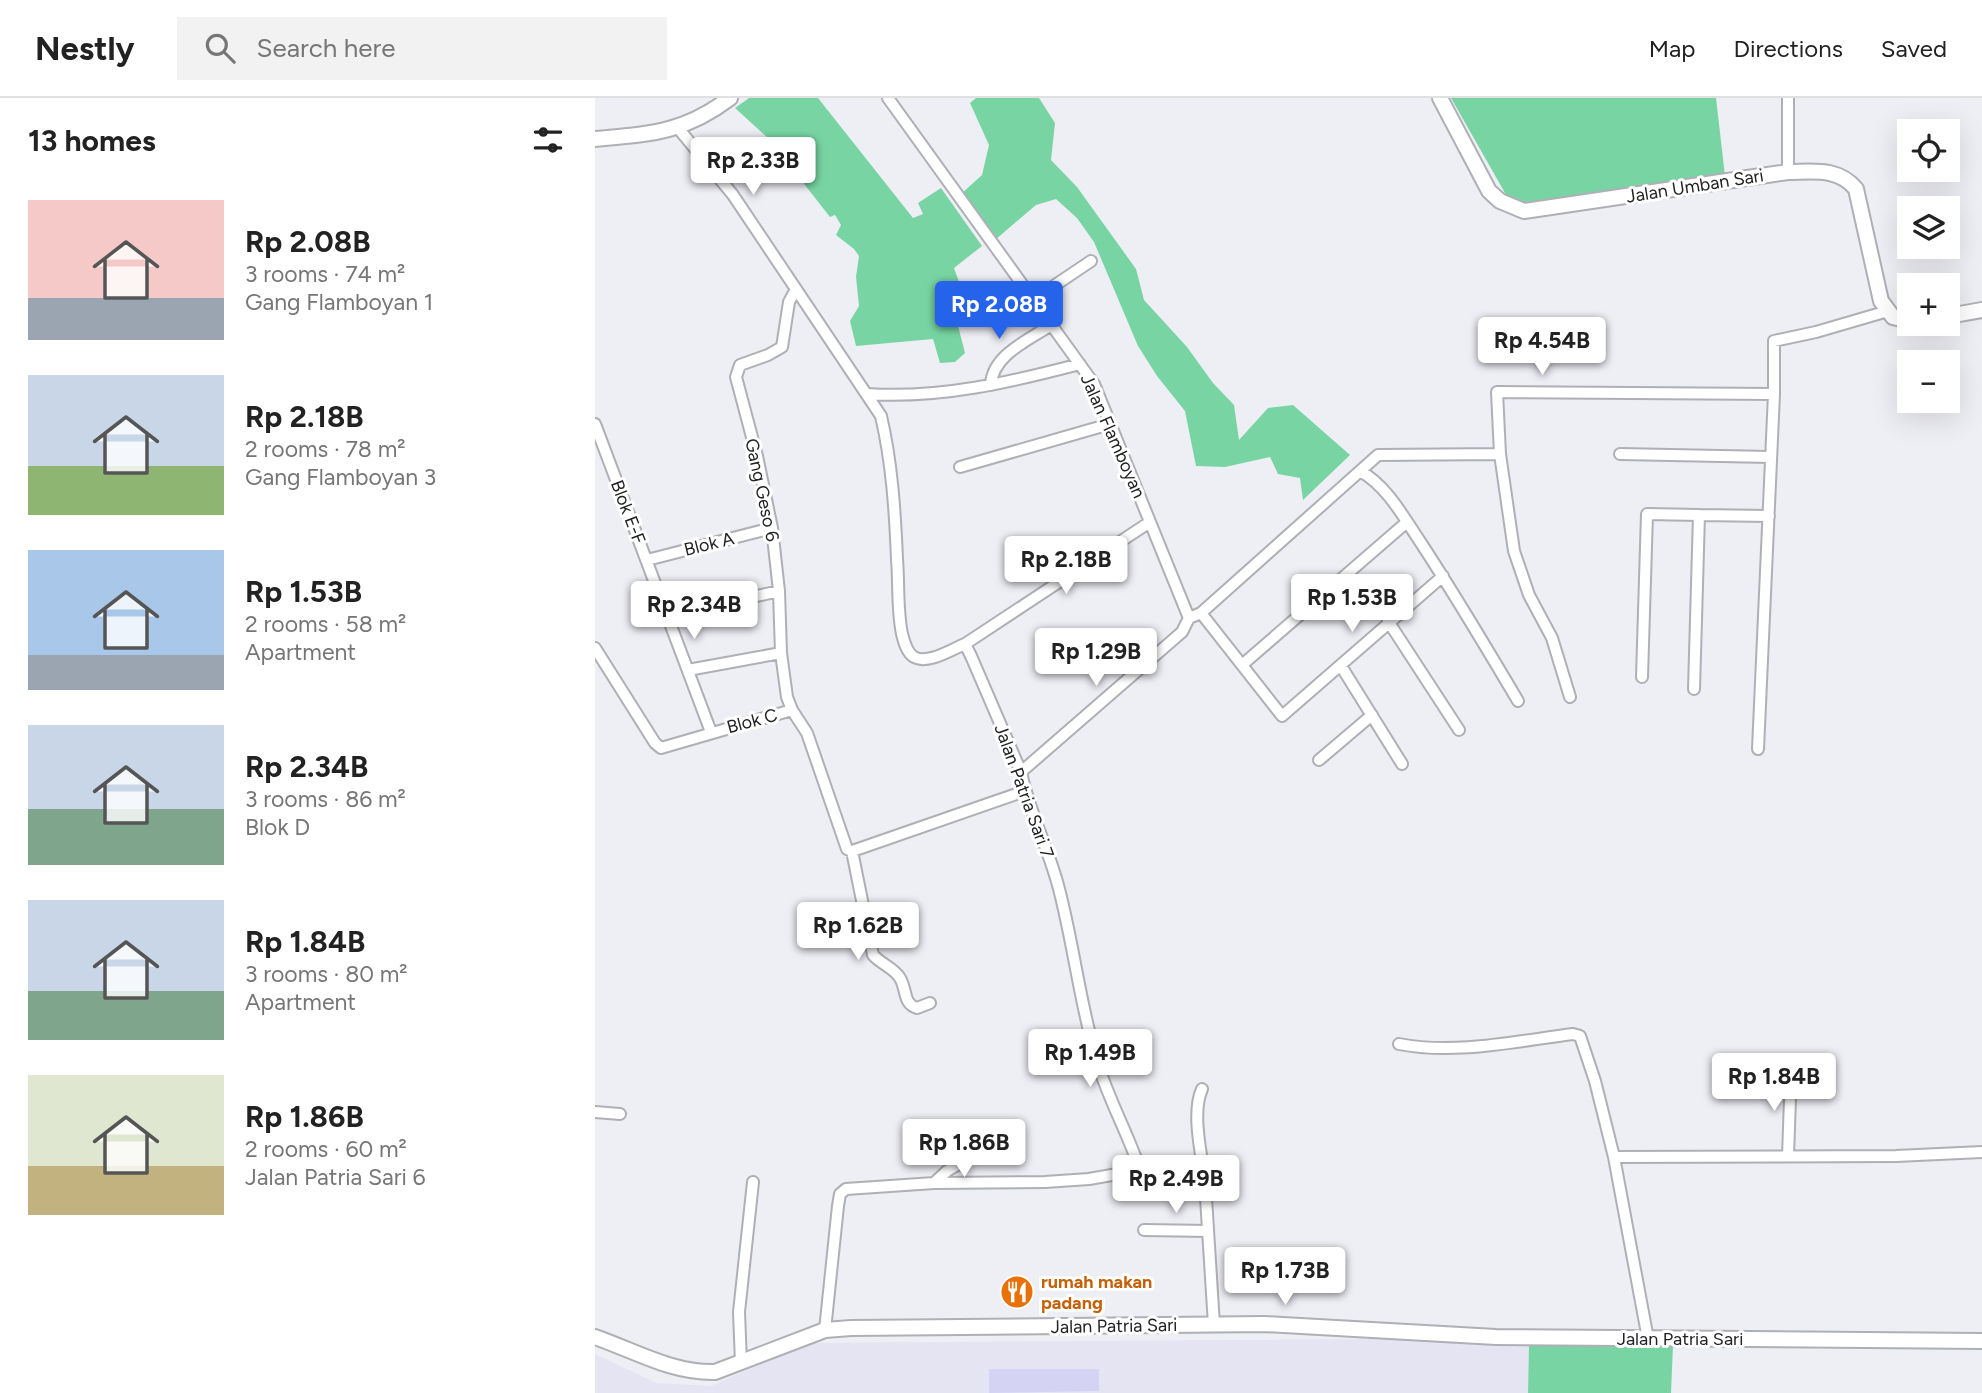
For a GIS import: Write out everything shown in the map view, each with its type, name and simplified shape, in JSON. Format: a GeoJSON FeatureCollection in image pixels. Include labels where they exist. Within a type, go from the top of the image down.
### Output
{"type":"FeatureCollection","features":[{"type":"Feature","properties":{"kind":"street"},"geometry":{"type":"LineString","coordinates":[[595,139],[649,134],[678,128],[712,112],[730,98]]}},
{"type":"Feature","properties":{"kind":"street","name":"Jalan Flamboyan"},"geometry":{"type":"LineString","coordinates":[[888,98],[1094,384],[1189,618]]}},
{"type":"Feature","properties":{"kind":"street","name":"Jalan Umban Sari"},"geometry":{"type":"LineString","coordinates":[[1440,98],[1489,191],[1500,201],[1524,212],[1788,172],[1830,172],[1849,180],[1856,189],[1881,301],[1888,312]]}},
{"type":"Feature","properties":{"kind":"street"},"geometry":{"type":"LineString","coordinates":[[1788,172],[1789,98]]}},
{"type":"Feature","properties":{"kind":"street"},"geometry":{"type":"LineString","coordinates":[[678,128],[733,195],[881,416],[889,452],[902,633],[907,650],[916,658],[927,659],[965,644],[1150,522]]}},
{"type":"Feature","properties":{"kind":"street"},"geometry":{"type":"LineString","coordinates":[[1033,300],[1091,261]]}},
{"type":"Feature","properties":{"kind":"street","name":"Gang Geso 6"},"geometry":{"type":"LineString","coordinates":[[796,289],[789,302],[782,347],[740,365],[736,377],[757,456],[772,528],[787,697],[807,733],[845,844],[852,851],[873,956],[899,975],[907,1002],[911,1006],[917,1008],[930,1003]]}},
{"type":"Feature","properties":{"kind":"street"},"geometry":{"type":"LineString","coordinates":[[1960,314],[1982,310]]}},
{"type":"Feature","properties":{"kind":"street"},"geometry":{"type":"LineString","coordinates":[[1758,749],[1774,341],[1888,312],[1897,318]]}},
{"type":"Feature","properties":{"kind":"street"},"geometry":{"type":"LineString","coordinates":[[991,385],[994,370],[999,363],[1010,352],[1051,325]]}},
{"type":"Feature","properties":{"kind":"street"},"geometry":{"type":"LineString","coordinates":[[867,394],[935,394],[991,385],[1080,364]]}},
{"type":"Feature","properties":{"kind":"street"},"geometry":{"type":"LineString","coordinates":[[1570,697],[1552,638],[1529,595],[1514,551],[1500,454],[1497,392],[1774,394]]}},
{"type":"Feature","properties":{"kind":"street","name":"Blok E-F"},"geometry":{"type":"LineString","coordinates":[[595,424],[711,732]]}},
{"type":"Feature","properties":{"kind":"street"},"geometry":{"type":"LineString","coordinates":[[960,467],[1110,424]]}},
{"type":"Feature","properties":{"kind":"street"},"geometry":{"type":"LineString","coordinates":[[1021,772],[1182,632],[1189,618],[1201,614],[1378,455],[1500,454]]}},
{"type":"Feature","properties":{"kind":"street"},"geometry":{"type":"LineString","coordinates":[[1620,454],[1771,457]]}},
{"type":"Feature","properties":{"kind":"street"},"geometry":{"type":"LineString","coordinates":[[1360,471],[1374,478],[1407,522],[1443,576],[1518,701]]}},
{"type":"Feature","properties":{"kind":"street"},"geometry":{"type":"LineString","coordinates":[[1642,677],[1647,514],[1769,516]]}},
{"type":"Feature","properties":{"kind":"street"},"geometry":{"type":"LineString","coordinates":[[1694,689],[1699,515]]}},
{"type":"Feature","properties":{"kind":"street"},"geometry":{"type":"LineString","coordinates":[[1242,665],[1407,522]]}},
{"type":"Feature","properties":{"kind":"street","name":"Blok A"},"geometry":{"type":"LineString","coordinates":[[647,560],[772,528]]}},
{"type":"Feature","properties":{"kind":"street"},"geometry":{"type":"LineString","coordinates":[[1201,614],[1282,716],[1341,666],[1388,621],[1443,576]]}},
{"type":"Feature","properties":{"kind":"street"},"geometry":{"type":"LineString","coordinates":[[668,616],[779,592]]}},
{"type":"Feature","properties":{"kind":"street"},"geometry":{"type":"LineString","coordinates":[[1388,621],[1459,730]]}},
{"type":"Feature","properties":{"kind":"street","name":"Jalan Patria Sari 7"},"geometry":{"type":"LineString","coordinates":[[965,644],[1021,772],[1025,792],[1058,887],[1097,1063],[1140,1170]]}},
{"type":"Feature","properties":{"kind":"street","name":"Blok C"},"geometry":{"type":"LineString","coordinates":[[595,648],[657,746],[664,747],[792,710]]}},
{"type":"Feature","properties":{"kind":"street"},"geometry":{"type":"LineString","coordinates":[[688,670],[781,653]]}},
{"type":"Feature","properties":{"kind":"street"},"geometry":{"type":"LineString","coordinates":[[1341,666],[1402,764]]}},
{"type":"Feature","properties":{"kind":"street"},"geometry":{"type":"LineString","coordinates":[[1319,760],[1372,715]]}},
{"type":"Feature","properties":{"kind":"street"},"geometry":{"type":"LineString","coordinates":[[852,851],[1025,792]]}},
{"type":"Feature","properties":{"kind":"street"},"geometry":{"type":"LineString","coordinates":[[1399,1044],[1419,1048],[1480,1045],[1577,1034],[1582,1038],[1614,1157],[1648,1339]]}},
{"type":"Feature","properties":{"kind":"street"},"geometry":{"type":"LineString","coordinates":[[1788,1156],[1791,1070]]}},
{"type":"Feature","properties":{"kind":"street"},"geometry":{"type":"LineString","coordinates":[[1202,1088],[1198,1102],[1198,1118],[1214,1325]]}},
{"type":"Feature","properties":{"kind":"street"},"geometry":{"type":"LineString","coordinates":[[595,1112],[620,1114]]}},
{"type":"Feature","properties":{"kind":"street"},"geometry":{"type":"LineString","coordinates":[[1614,1157],[1982,1152]]}},
{"type":"Feature","properties":{"kind":"street"},"geometry":{"type":"LineString","coordinates":[[934,1183],[947,1171],[978,1153]]}},
{"type":"Feature","properties":{"kind":"street"},"geometry":{"type":"LineString","coordinates":[[825,1330],[840,1194],[846,1189],[934,1183],[1089,1179],[1178,1166],[1192,1170],[1205,1182]]}},
{"type":"Feature","properties":{"kind":"street"},"geometry":{"type":"LineString","coordinates":[[741,1363],[739,1312],[753,1182]]}},
{"type":"Feature","properties":{"kind":"street"},"geometry":{"type":"LineString","coordinates":[[1144,1230],[1208,1231]]}},
{"type":"Feature","properties":{"kind":"street","name":"Jalan Patria Sari"},"geometry":{"type":"LineString","coordinates":[[595,1337],[676,1369],[695,1373],[715,1372],[825,1330],[1265,1324],[1496,1337],[1982,1341]]}},
{"type":"Feature","properties":{"kind":"shaded area"},"geometry":{"type":"Polygon","coordinates":[[[1529,1338],[1528,1393],[595,1393],[595,1354],[656,1383],[711,1386],[809,1343],[1529,1338]]]}},
{"type":"Feature","properties":{"kind":"green space"},"geometry":{"type":"Polygon","coordinates":[[[749,98],[818,98],[913,218],[923,214],[918,203],[941,188],[982,246],[954,268],[969,310],[957,322],[965,353],[955,362],[940,363],[933,339],[856,346],[850,321],[859,306],[856,277],[859,256],[836,235],[841,225],[835,215],[830,217],[769,139],[735,108],[749,98]]]}},
{"type":"Feature","properties":{"kind":"green space"},"geometry":{"type":"Polygon","coordinates":[[[976,98],[1039,98],[1055,123],[1051,160],[1077,187],[1136,269],[1144,300],[1234,405],[1239,440],[1268,408],[1293,405],[1350,455],[1303,500],[1300,478],[1278,474],[1270,457],[1225,467],[1196,466],[1185,411],[1157,376],[1138,346],[1094,242],[1077,218],[1056,199],[1036,205],[995,240],[961,194],[982,175],[989,145],[970,103],[976,98]]]}},
{"type":"Feature","properties":{"kind":"green space"},"geometry":{"type":"Polygon","coordinates":[[[1451,98],[1716,98],[1725,176],[1523,204],[1509,200],[1451,98]]]}},
{"type":"Feature","properties":{"kind":"green space"},"geometry":{"type":"Polygon","coordinates":[[[965,1137],[972,1153],[942,1166],[934,1149],[965,1137]]]}},
{"type":"Feature","properties":{"kind":"green space"},"geometry":{"type":"Polygon","coordinates":[[[1529,1344],[1673,1345],[1671,1393],[1528,1393],[1529,1344]]]}},
{"type":"Feature","properties":{"kind":"building"},"geometry":{"type":"Polygon","coordinates":[[[989,1369],[1099,1369],[1099,1391],[989,1393],[989,1369]]]}},
{"type":"Feature","properties":{"kind":"place","name":"rumah makan padang"},"geometry":{"type":"Point","coordinates":[1017,1292]}}]}
